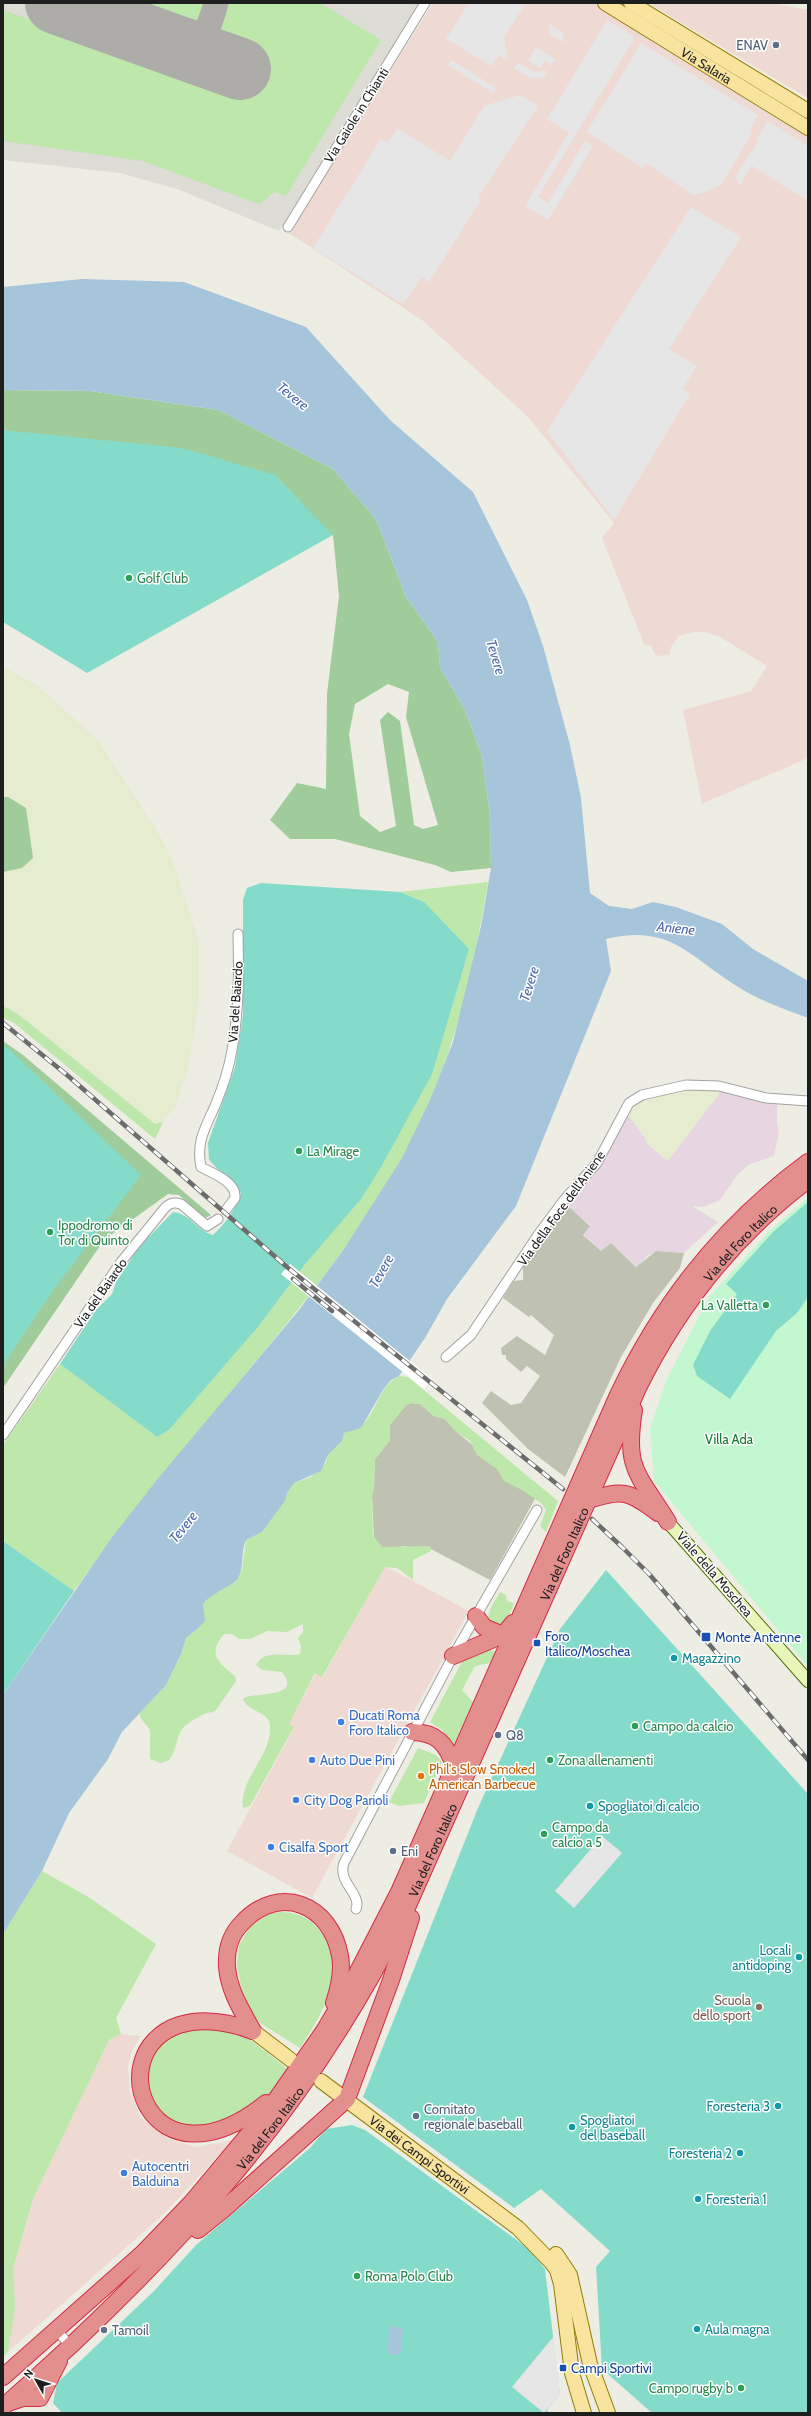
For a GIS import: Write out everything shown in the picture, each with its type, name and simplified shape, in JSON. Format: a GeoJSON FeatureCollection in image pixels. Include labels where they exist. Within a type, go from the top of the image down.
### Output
{"type":"FeatureCollection","features":[{"type":"Feature","properties":{"kind":"highway","name":"Via del Foro Italico"},"geometry":{"type":"LineString","coordinates":[[3,2377],[139,2257],[170,2226],[234,2154],[293,2077],[324,2031],[382,1928],[624,1383],[663,1314],[691,1275],[728,1232],[762,1198],[808,1162]]}},
{"type":"Feature","properties":{"kind":"highway","name":"Via del Foro Italico"},"geometry":{"type":"LineString","coordinates":[[6,2405],[116,2305],[162,2257],[250,2157],[316,2068],[374,1974],[427,1866],[638,1388],[673,1326],[711,1273],[750,1230],[808,1180]]}},
{"type":"Feature","properties":{"kind":"highway"},"geometry":{"type":"LineString","coordinates":[[638,1388],[631,1430],[633,1464],[640,1481],[668,1522]]}},
{"type":"Feature","properties":{"kind":"highway"},"geometry":{"type":"LineString","coordinates":[[588,1500],[610,1493],[624,1494],[640,1500],[668,1522]]}},
{"type":"Feature","properties":{"kind":"highway"},"geometry":{"type":"LineString","coordinates":[[453,1656],[504,1635],[531,1594]]}},
{"type":"Feature","properties":{"kind":"highway"},"geometry":{"type":"LineString","coordinates":[[476,1616],[484,1627],[504,1635]]}},
{"type":"Feature","properties":{"kind":"highway"},"geometry":{"type":"LineString","coordinates":[[412,1732],[426,1733],[435,1737],[450,1755],[454,1766]]}},
{"type":"Feature","properties":{"kind":"highway"},"geometry":{"type":"LineString","coordinates":[[162,2257],[224,2210],[346,2099],[402,1947],[427,1866]]}},
{"type":"Feature","properties":{"kind":"highway"},"geometry":{"type":"LineString","coordinates":[[253,2032],[230,1984],[227,1969],[227,1951],[236,1931],[248,1916],[262,1908],[279,1902],[294,1903],[311,1909],[326,1921],[335,1937],[341,1957],[340,1980],[324,2031]]}},
{"type":"Feature","properties":{"kind":"highway"},"geometry":{"type":"LineString","coordinates":[[253,2032],[236,2024],[199,2021],[176,2026],[159,2036],[146,2053],[140,2074],[142,2092],[152,2115],[167,2127],[182,2133],[205,2134],[219,2131],[246,2118],[269,2101],[293,2077]]}},
{"type":"Feature","properties":{"kind":"main road","name":"Via Salaria"},"geometry":{"type":"LineString","coordinates":[[605,3],[808,128]]}},
{"type":"Feature","properties":{"kind":"main road","name":"Via Salaria"},"geometry":{"type":"LineString","coordinates":[[631,3],[808,111]]}},
{"type":"Feature","properties":{"kind":"main road"},"geometry":{"type":"LineString","coordinates":[[253,2032],[291,2060]]}},
{"type":"Feature","properties":{"kind":"main road","name":"Via dei Campi Sportivi"},"geometry":{"type":"LineString","coordinates":[[321,2081],[518,2228],[548,2246],[568,2271],[590,2364],[606,2409]]}},
{"type":"Feature","properties":{"kind":"main road","name":"Via dei Campi Sportivi"},"geometry":{"type":"LineString","coordinates":[[518,2228],[551,2262],[558,2273],[563,2296],[572,2373],[582,2408]]}},
{"type":"Feature","properties":{"kind":"main road"},"geometry":{"type":"LineString","coordinates":[[582,2408],[594,2398],[606,2409]]}},
{"type":"Feature","properties":{"kind":"street","name":"Via Gaiole in Chianti"},"geometry":{"type":"LineString","coordinates":[[288,227],[425,3]]}},
{"type":"Feature","properties":{"kind":"street","name":"Via del Baiardo"},"geometry":{"type":"LineString","coordinates":[[226,1210],[235,1198],[235,1191],[228,1183],[200,1166],[198,1153],[199,1140],[220,1095],[232,1051],[238,1001],[238,934]]}},
{"type":"Feature","properties":{"kind":"street","name":"Via della Foce dell'Aniene"},"geometry":{"type":"LineString","coordinates":[[446,1357],[471,1335],[564,1200],[597,1163],[629,1103],[642,1095],[686,1084],[719,1086],[766,1098],[808,1101]]}},
{"type":"Feature","properties":{"kind":"street","name":"Via del Baiardo"},"geometry":{"type":"LineString","coordinates":[[3,1435],[121,1262],[164,1209],[170,1204],[181,1204],[207,1226],[218,1219]]}},
{"type":"Feature","properties":{"kind":"street"},"geometry":{"type":"LineString","coordinates":[[356,1910],[356,1900],[343,1876],[343,1865],[453,1656],[537,1510]]}},
{"type":"Feature","properties":{"kind":"street","name":"Viale della Moschea"},"geometry":{"type":"LineString","coordinates":[[668,1522],[808,1681]]}},
{"type":"Feature","properties":{"kind":"street"},"geometry":{"type":"LineString","coordinates":[[57,2330],[67,2350]]}},
{"type":"Feature","properties":{"kind":"shaded area"},"geometry":{"type":"Polygon","coordinates":[[[3,3],[420,3],[279,231],[177,189],[120,173],[3,160],[3,3]]]}},
{"type":"Feature","properties":{"kind":"shaded area"},"geometry":{"type":"Polygon","coordinates":[[[433,3],[594,3],[808,137],[808,758],[702,804],[683,710],[751,691],[767,666],[720,637],[706,632],[694,632],[679,636],[671,647],[669,655],[656,656],[651,646],[644,644],[602,538],[614,523],[528,417],[422,320],[289,233],[433,3]]]}},
{"type":"Feature","properties":{"kind":"shaded area"},"geometry":{"type":"Polygon","coordinates":[[[469,3],[526,3],[504,37],[507,57],[505,59],[498,55],[492,66],[446,39],[469,3]]]}},
{"type":"Feature","properties":{"kind":"shaded area"},"geometry":{"type":"Polygon","coordinates":[[[648,3],[773,3],[808,10],[808,98],[648,3]]]}},
{"type":"Feature","properties":{"kind":"shaded area"},"geometry":{"type":"Polygon","coordinates":[[[607,20],[635,37],[538,197],[548,203],[585,141],[593,146],[548,220],[525,206],[569,133],[547,119],[607,20]]]}},
{"type":"Feature","properties":{"kind":"shaded area"},"geometry":{"type":"Polygon","coordinates":[[[550,24],[564,34],[563,42],[549,34],[550,24]]]}},
{"type":"Feature","properties":{"kind":"shaded area"},"geometry":{"type":"Polygon","coordinates":[[[641,43],[758,115],[749,131],[752,133],[722,184],[706,192],[693,195],[646,163],[643,168],[587,132],[641,43]]]}},
{"type":"Feature","properties":{"kind":"shaded area"},"geometry":{"type":"Polygon","coordinates":[[[536,47],[555,59],[552,65],[545,60],[540,68],[528,60],[536,47]]]}},
{"type":"Feature","properties":{"kind":"shaded area"},"geometry":{"type":"Polygon","coordinates":[[[452,60],[496,88],[493,93],[448,65],[452,60]]]}},
{"type":"Feature","properties":{"kind":"shaded area"},"geometry":{"type":"Polygon","coordinates":[[[518,63],[534,72],[546,70],[546,77],[532,79],[514,68],[518,63]]]}},
{"type":"Feature","properties":{"kind":"shaded area"},"geometry":{"type":"Polygon","coordinates":[[[520,95],[538,106],[478,198],[481,200],[429,282],[422,277],[403,304],[313,248],[381,139],[387,143],[397,128],[450,161],[484,106],[520,95]]]}},
{"type":"Feature","properties":{"kind":"shaded area"},"geometry":{"type":"Polygon","coordinates":[[[768,121],[808,146],[808,201],[752,166],[744,176],[742,184],[740,185],[735,177],[759,140],[757,138],[768,121]]]}},
{"type":"Feature","properties":{"kind":"shaded area"},"geometry":{"type":"Polygon","coordinates":[[[691,207],[741,237],[669,349],[697,366],[683,388],[690,394],[614,520],[547,431],[691,207]]]}},
{"type":"Feature","properties":{"kind":"shaded area","name":"Golf Club"},"geometry":{"type":"Polygon","coordinates":[[[3,430],[182,448],[275,475],[333,535],[87,673],[3,622],[3,430]]]}},
{"type":"Feature","properties":{"kind":"shaded area"},"geometry":{"type":"Polygon","coordinates":[[[3,667],[37,685],[99,741],[162,839],[176,870],[199,943],[199,1004],[187,1073],[175,1107],[163,1122],[155,1124],[18,1014],[3,1006],[3,872],[22,868],[8,797],[3,797],[3,667]]]}},
{"type":"Feature","properties":{"kind":"shaded area","name":"La Mirage"},"geometry":{"type":"Polygon","coordinates":[[[261,883],[400,892],[424,902],[469,949],[432,1074],[381,1167],[361,1199],[306,1263],[258,1327],[169,1430],[157,1437],[60,1364],[96,1310],[112,1294],[116,1282],[139,1247],[173,1212],[179,1213],[202,1230],[213,1235],[230,1216],[239,1199],[241,1193],[209,1160],[208,1143],[235,1067],[243,1015],[243,900],[247,888],[261,883]]]}},
{"type":"Feature","properties":{"kind":"shaded area","name":"Ippodromo di Tor di Quinto"},"geometry":{"type":"Polygon","coordinates":[[[3,1046],[9,1049],[141,1175],[54,1289],[3,1365],[3,1046]]]}},
{"type":"Feature","properties":{"kind":"shaded area"},"geometry":{"type":"Polygon","coordinates":[[[719,1089],[777,1104],[777,1124],[779,1131],[774,1156],[750,1164],[738,1174],[720,1200],[703,1207],[692,1206],[718,1222],[684,1253],[656,1251],[647,1256],[637,1267],[611,1243],[601,1251],[583,1234],[590,1225],[567,1205],[628,1115],[668,1160],[718,1095],[719,1089]]]}},
{"type":"Feature","properties":{"kind":"shaded area"},"geometry":{"type":"Polygon","coordinates":[[[686,1090],[719,1091],[718,1095],[668,1161],[646,1143],[647,1141],[628,1115],[632,1106],[657,1094],[686,1090]]]}},
{"type":"Feature","properties":{"kind":"shaded area","name":"La Valletta"},"geometry":{"type":"Polygon","coordinates":[[[808,1202],[808,1297],[797,1313],[776,1331],[730,1399],[697,1376],[693,1365],[710,1331],[737,1294],[726,1284],[773,1232],[808,1202]]]}},
{"type":"Feature","properties":{"kind":"shaded area"},"geometry":{"type":"Polygon","coordinates":[[[567,1205],[590,1226],[583,1235],[601,1251],[611,1243],[636,1267],[656,1251],[684,1253],[680,1268],[653,1303],[621,1357],[565,1477],[528,1449],[482,1403],[491,1391],[511,1405],[521,1403],[540,1376],[527,1366],[521,1372],[506,1359],[506,1355],[502,1355],[501,1348],[517,1336],[545,1355],[554,1335],[531,1315],[529,1317],[503,1298],[514,1281],[523,1280],[523,1267],[527,1257],[537,1247],[552,1222],[563,1214],[567,1205]]]}},
{"type":"Feature","properties":{"kind":"shaded area"},"geometry":{"type":"Polygon","coordinates":[[[412,1403],[420,1404],[434,1416],[445,1419],[459,1434],[536,1497],[490,1580],[425,1546],[416,1548],[404,1546],[391,1548],[382,1547],[374,1539],[372,1495],[374,1487],[375,1459],[390,1440],[390,1425],[406,1405],[412,1403]]]}},
{"type":"Feature","properties":{"kind":"shaded area"},"geometry":{"type":"Polygon","coordinates":[[[3,1541],[74,1591],[3,1695],[3,1541]]]}},
{"type":"Feature","properties":{"kind":"shaded area"},"geometry":{"type":"Polygon","coordinates":[[[385,1566],[469,1611],[312,1898],[227,1851],[294,1728],[289,1724],[316,1673],[323,1677],[385,1566]]]}},
{"type":"Feature","properties":{"kind":"shaded area"},"geometry":{"type":"Polygon","coordinates":[[[606,1570],[808,1794],[808,2413],[652,2413],[602,2369],[596,2267],[610,2251],[541,2189],[514,2208],[363,2097],[478,1808],[560,1629],[606,1570]]]}},
{"type":"Feature","properties":{"kind":"shaded area"},"geometry":{"type":"Polygon","coordinates":[[[602,1836],[622,1853],[574,1908],[555,1891],[602,1836]]]}},
{"type":"Feature","properties":{"kind":"shaded area","name":"Autocentri Balduina"},"geometry":{"type":"Polygon","coordinates":[[[121,2034],[141,2036],[132,2051],[128,2066],[130,2091],[140,2117],[169,2139],[196,2147],[233,2140],[164,2214],[8,2352],[13,2269],[33,2199],[109,2040],[121,2034]]]}},
{"type":"Feature","properties":{"kind":"shaded area","name":"Roma Polo Club"},"geometry":{"type":"Polygon","coordinates":[[[352,2125],[365,2130],[529,2249],[545,2269],[560,2394],[547,2410],[549,2413],[62,2413],[53,2403],[57,2383],[154,2291],[196,2245],[310,2148],[326,2129],[352,2125]]]}},
{"type":"Feature","properties":{"kind":"shaded area"},"geometry":{"type":"Polygon","coordinates":[[[554,2336],[560,2394],[544,2413],[512,2387],[554,2336]]]}},
{"type":"Feature","properties":{"kind":"green space"},"geometry":{"type":"Polygon","coordinates":[[[118,3],[205,3],[199,18],[193,24],[186,27],[118,3]]]}},
{"type":"Feature","properties":{"kind":"green space"},"geometry":{"type":"Polygon","coordinates":[[[224,3],[320,3],[381,40],[286,196],[275,192],[259,204],[143,161],[3,141],[3,10],[241,93],[257,50],[222,38],[217,32],[224,3]]]}},
{"type":"Feature","properties":{"kind":"green space"},"geometry":{"type":"Polygon","coordinates":[[[3,390],[90,391],[218,410],[333,469],[376,519],[406,597],[438,642],[440,668],[465,710],[482,756],[490,816],[491,868],[451,872],[435,865],[335,839],[290,839],[270,820],[297,783],[326,789],[327,694],[339,596],[333,535],[3,431],[3,390]],[[388,684],[355,704],[349,734],[360,816],[380,832],[396,826],[380,720],[388,712],[400,721],[414,825],[423,829],[438,825],[406,717],[409,692],[388,684]]]}},
{"type":"Feature","properties":{"kind":"green space"},"geometry":{"type":"Polygon","coordinates":[[[3,797],[8,797],[26,808],[33,858],[22,868],[3,872],[3,797]]]}},
{"type":"Feature","properties":{"kind":"green space"},"geometry":{"type":"Polygon","coordinates":[[[488,882],[466,991],[451,1045],[432,1097],[397,1168],[354,1235],[306,1299],[140,1503],[74,1591],[3,1541],[3,1445],[60,1364],[157,1437],[169,1430],[258,1327],[306,1263],[424,902],[400,892],[488,882]]]}},
{"type":"Feature","properties":{"kind":"green space"},"geometry":{"type":"Polygon","coordinates":[[[3,1006],[18,1014],[155,1124],[163,1122],[155,1139],[14,1023],[3,1018],[3,1006]]]}},
{"type":"Feature","properties":{"kind":"green space","name":"Ippodromo di Tor di Quinto"},"geometry":{"type":"Polygon","coordinates":[[[3,1041],[23,1055],[211,1215],[205,1218],[179,1195],[168,1194],[104,1240],[3,1388],[3,1041]]]}},
{"type":"Feature","properties":{"kind":"green space","name":"Villa Ada"},"geometry":{"type":"Polygon","coordinates":[[[808,1198],[808,1666],[654,1481],[650,1429],[667,1379],[709,1297],[769,1231],[808,1198]]]}},
{"type":"Feature","properties":{"kind":"green space"},"geometry":{"type":"Polygon","coordinates":[[[399,1376],[408,1377],[558,1501],[546,1532],[540,1526],[546,1510],[541,1503],[522,1490],[504,1481],[497,1469],[477,1455],[470,1441],[455,1431],[445,1419],[434,1416],[420,1404],[412,1403],[406,1405],[390,1425],[390,1440],[375,1459],[374,1487],[372,1495],[373,1535],[382,1547],[430,1546],[431,1551],[413,1560],[413,1580],[397,1568],[385,1567],[322,1677],[315,1673],[289,1724],[294,1727],[250,1806],[243,1808],[243,1797],[246,1787],[266,1747],[270,1726],[269,1721],[263,1714],[249,1707],[243,1699],[281,1691],[286,1687],[287,1681],[282,1672],[262,1670],[256,1665],[260,1660],[270,1655],[300,1654],[301,1646],[298,1638],[303,1632],[303,1624],[287,1632],[267,1631],[250,1639],[239,1639],[232,1634],[224,1634],[216,1648],[217,1658],[224,1667],[235,1676],[236,1681],[216,1710],[202,1715],[183,1728],[169,1760],[161,1763],[150,1759],[150,1730],[140,1717],[140,1713],[166,1685],[181,1654],[186,1638],[196,1630],[203,1604],[216,1591],[236,1582],[242,1569],[246,1540],[262,1532],[285,1501],[287,1493],[294,1483],[311,1477],[326,1463],[328,1455],[342,1441],[344,1433],[364,1423],[388,1384],[399,1376]]]}},
{"type":"Feature","properties":{"kind":"green space"},"geometry":{"type":"Polygon","coordinates":[[[500,1592],[506,1595],[507,1601],[514,1603],[506,1621],[501,1626],[497,1627],[488,1622],[488,1618],[492,1606],[500,1592]]]}},
{"type":"Feature","properties":{"kind":"green space"},"geometry":{"type":"Polygon","coordinates":[[[485,1649],[496,1652],[490,1663],[475,1666],[462,1690],[473,1702],[454,1744],[442,1730],[430,1722],[464,1658],[485,1649]]]}},
{"type":"Feature","properties":{"kind":"green space"},"geometry":{"type":"Polygon","coordinates":[[[418,1748],[436,1755],[442,1762],[424,1803],[399,1806],[389,1802],[418,1748]]]}},
{"type":"Feature","properties":{"kind":"green space"},"geometry":{"type":"Polygon","coordinates":[[[42,1871],[90,1898],[156,1944],[116,2018],[121,2034],[109,2040],[33,2199],[13,2269],[15,2308],[8,2352],[3,2357],[3,1934],[42,1871]]]}},
{"type":"Feature","properties":{"kind":"green space"},"geometry":{"type":"Polygon","coordinates":[[[281,1912],[293,1913],[312,1922],[329,1945],[333,1960],[334,1975],[330,1991],[317,2021],[300,2048],[254,2019],[241,1986],[237,1965],[239,1945],[250,1927],[269,1914],[281,1912]]]}},
{"type":"Feature","properties":{"kind":"green space"},"geometry":{"type":"Polygon","coordinates":[[[187,2026],[230,2028],[250,2040],[288,2069],[279,2085],[255,2108],[235,2120],[189,2129],[164,2118],[152,2102],[147,2082],[151,2052],[187,2026]]]}},
{"type":"Feature","properties":{"kind":"water"},"geometry":{"type":"Polygon","coordinates":[[[82,279],[184,282],[306,327],[390,420],[473,492],[527,600],[543,646],[570,745],[581,798],[590,893],[609,906],[632,909],[653,902],[676,907],[722,924],[753,949],[808,981],[808,1018],[762,1000],[735,985],[690,953],[662,939],[628,935],[606,939],[611,971],[516,1206],[447,1299],[425,1338],[399,1376],[391,1380],[383,1390],[361,1428],[344,1433],[342,1441],[328,1455],[321,1471],[294,1483],[287,1493],[285,1501],[262,1532],[246,1540],[243,1550],[241,1570],[237,1580],[212,1596],[203,1604],[205,1621],[186,1638],[181,1654],[166,1685],[122,1732],[108,1759],[69,1813],[42,1871],[3,1934],[3,1695],[113,1536],[156,1481],[299,1310],[344,1249],[402,1158],[431,1098],[453,1042],[481,926],[491,868],[490,816],[482,756],[465,710],[440,668],[438,642],[406,597],[376,519],[333,469],[218,410],[90,391],[3,390],[3,287],[82,279]]]}},
{"type":"Feature","properties":{"kind":"water"},"geometry":{"type":"Polygon","coordinates":[[[390,2326],[403,2328],[400,2355],[387,2354],[390,2326]]]}},
{"type":"Feature","properties":{"kind":"pier"},"geometry":{"type":"Polygon","coordinates":[[[290,1264],[432,1379],[424,1389],[281,1274],[290,1264]]]}},
{"type":"Feature","properties":{"kind":"taxiway"},"geometry":{"type":"LineString","coordinates":[[175,46],[193,42],[204,33],[211,20],[216,3]]}},
{"type":"Feature","properties":{"kind":"runway"},"geometry":{"type":"LineString","coordinates":[[56,3],[240,69]]}},
{"type":"Feature","properties":{"kind":"railway"},"geometry":{"type":"LineString","coordinates":[[3,1023],[67,1075],[287,1267],[563,1489]]}},
{"type":"Feature","properties":{"kind":"railway"},"geometry":{"type":"LineString","coordinates":[[293,1279],[332,1311]]}},
{"type":"Feature","properties":{"kind":"railway"},"geometry":{"type":"LineString","coordinates":[[592,1519],[650,1575],[808,1760]]}},
{"type":"Feature","properties":{"kind":"place","name":"ENAV"},"geometry":{"type":"Point","coordinates":[776,45]}},
{"type":"Feature","properties":{"kind":"place","name":"Golf Club"},"geometry":{"type":"Point","coordinates":[129,578]}},
{"type":"Feature","properties":{"kind":"place","name":"La Mirage"},"geometry":{"type":"Point","coordinates":[299,1151]}},
{"type":"Feature","properties":{"kind":"place","name":"Ippodromo di Tor di Quinto"},"geometry":{"type":"Point","coordinates":[50,1232]}},
{"type":"Feature","properties":{"kind":"place","name":"La Valletta"},"geometry":{"type":"Point","coordinates":[766,1305]}},
{"type":"Feature","properties":{"kind":"place","name":"Monte Antenne"},"geometry":{"type":"Point","coordinates":[706,1637]}},
{"type":"Feature","properties":{"kind":"place","name":"Foro Italico/Moschea"},"geometry":{"type":"Point","coordinates":[537,1643]}},
{"type":"Feature","properties":{"kind":"place","name":"Magazzino"},"geometry":{"type":"Point","coordinates":[674,1658]}},
{"type":"Feature","properties":{"kind":"place","name":"Ducati Roma Foro Italico"},"geometry":{"type":"Point","coordinates":[341,1722]}},
{"type":"Feature","properties":{"kind":"place","name":"Campo da calcio"},"geometry":{"type":"Point","coordinates":[635,1726]}},
{"type":"Feature","properties":{"kind":"place","name":"Q8"},"geometry":{"type":"Point","coordinates":[498,1735]}},
{"type":"Feature","properties":{"kind":"place","name":"Auto Due Pini"},"geometry":{"type":"Point","coordinates":[312,1760]}},
{"type":"Feature","properties":{"kind":"place","name":"Zona allenamenti"},"geometry":{"type":"Point","coordinates":[550,1760]}},
{"type":"Feature","properties":{"kind":"place","name":"Phil's Slow Smoked American Barbecue"},"geometry":{"type":"Point","coordinates":[421,1776]}},
{"type":"Feature","properties":{"kind":"place","name":"City Dog Parioli"},"geometry":{"type":"Point","coordinates":[296,1800]}},
{"type":"Feature","properties":{"kind":"place","name":"Spogliatoi di calcio"},"geometry":{"type":"Point","coordinates":[590,1806]}},
{"type":"Feature","properties":{"kind":"place","name":"Campo da calcio a 5"},"geometry":{"type":"Point","coordinates":[544,1834]}},
{"type":"Feature","properties":{"kind":"place","name":"Cisalfa Sport"},"geometry":{"type":"Point","coordinates":[271,1847]}},
{"type":"Feature","properties":{"kind":"place","name":"Eni"},"geometry":{"type":"Point","coordinates":[393,1851]}},
{"type":"Feature","properties":{"kind":"place","name":"Locali antidoping"},"geometry":{"type":"Point","coordinates":[799,1957]}},
{"type":"Feature","properties":{"kind":"place","name":"Scuola dello sport"},"geometry":{"type":"Point","coordinates":[759,2007]}},
{"type":"Feature","properties":{"kind":"place","name":"Foresteria 3"},"geometry":{"type":"Point","coordinates":[778,2106]}},
{"type":"Feature","properties":{"kind":"place","name":"Comitato regionale baseball"},"geometry":{"type":"Point","coordinates":[416,2116]}},
{"type":"Feature","properties":{"kind":"place","name":"Spogliatoi del baseball"},"geometry":{"type":"Point","coordinates":[572,2127]}},
{"type":"Feature","properties":{"kind":"place","name":"Foresteria 2"},"geometry":{"type":"Point","coordinates":[740,2153]}},
{"type":"Feature","properties":{"kind":"place","name":"Autocentri Balduina"},"geometry":{"type":"Point","coordinates":[124,2173]}},
{"type":"Feature","properties":{"kind":"place","name":"Foresteria 1"},"geometry":{"type":"Point","coordinates":[698,2199]}},
{"type":"Feature","properties":{"kind":"place","name":"Roma Polo Club"},"geometry":{"type":"Point","coordinates":[357,2276]}},
{"type":"Feature","properties":{"kind":"place","name":"Aula magna"},"geometry":{"type":"Point","coordinates":[697,2329]}},
{"type":"Feature","properties":{"kind":"place","name":"Tamoil"},"geometry":{"type":"Point","coordinates":[104,2330]}},
{"type":"Feature","properties":{"kind":"place","name":"Campi Sportivi"},"geometry":{"type":"Point","coordinates":[563,2368]}},
{"type":"Feature","properties":{"kind":"place","name":"Campo rugby b"},"geometry":{"type":"Point","coordinates":[741,2388]}},
{"type":"Feature","properties":{"kind":"water label","name":"Tevere"},"geometry":{"type":"Point","coordinates":[293,396]}},
{"type":"Feature","properties":{"kind":"water label","name":"Tevere"},"geometry":{"type":"Point","coordinates":[496,657]}},
{"type":"Feature","properties":{"kind":"water label","name":"Aniene"},"geometry":{"type":"Point","coordinates":[676,928]}},
{"type":"Feature","properties":{"kind":"water label","name":"Tevere"},"geometry":{"type":"Point","coordinates":[529,984]}},
{"type":"Feature","properties":{"kind":"water label","name":"Tevere"},"geometry":{"type":"Point","coordinates":[381,1271]}},
{"type":"Feature","properties":{"kind":"water label","name":"Tevere"},"geometry":{"type":"Point","coordinates":[183,1527]}}]}
